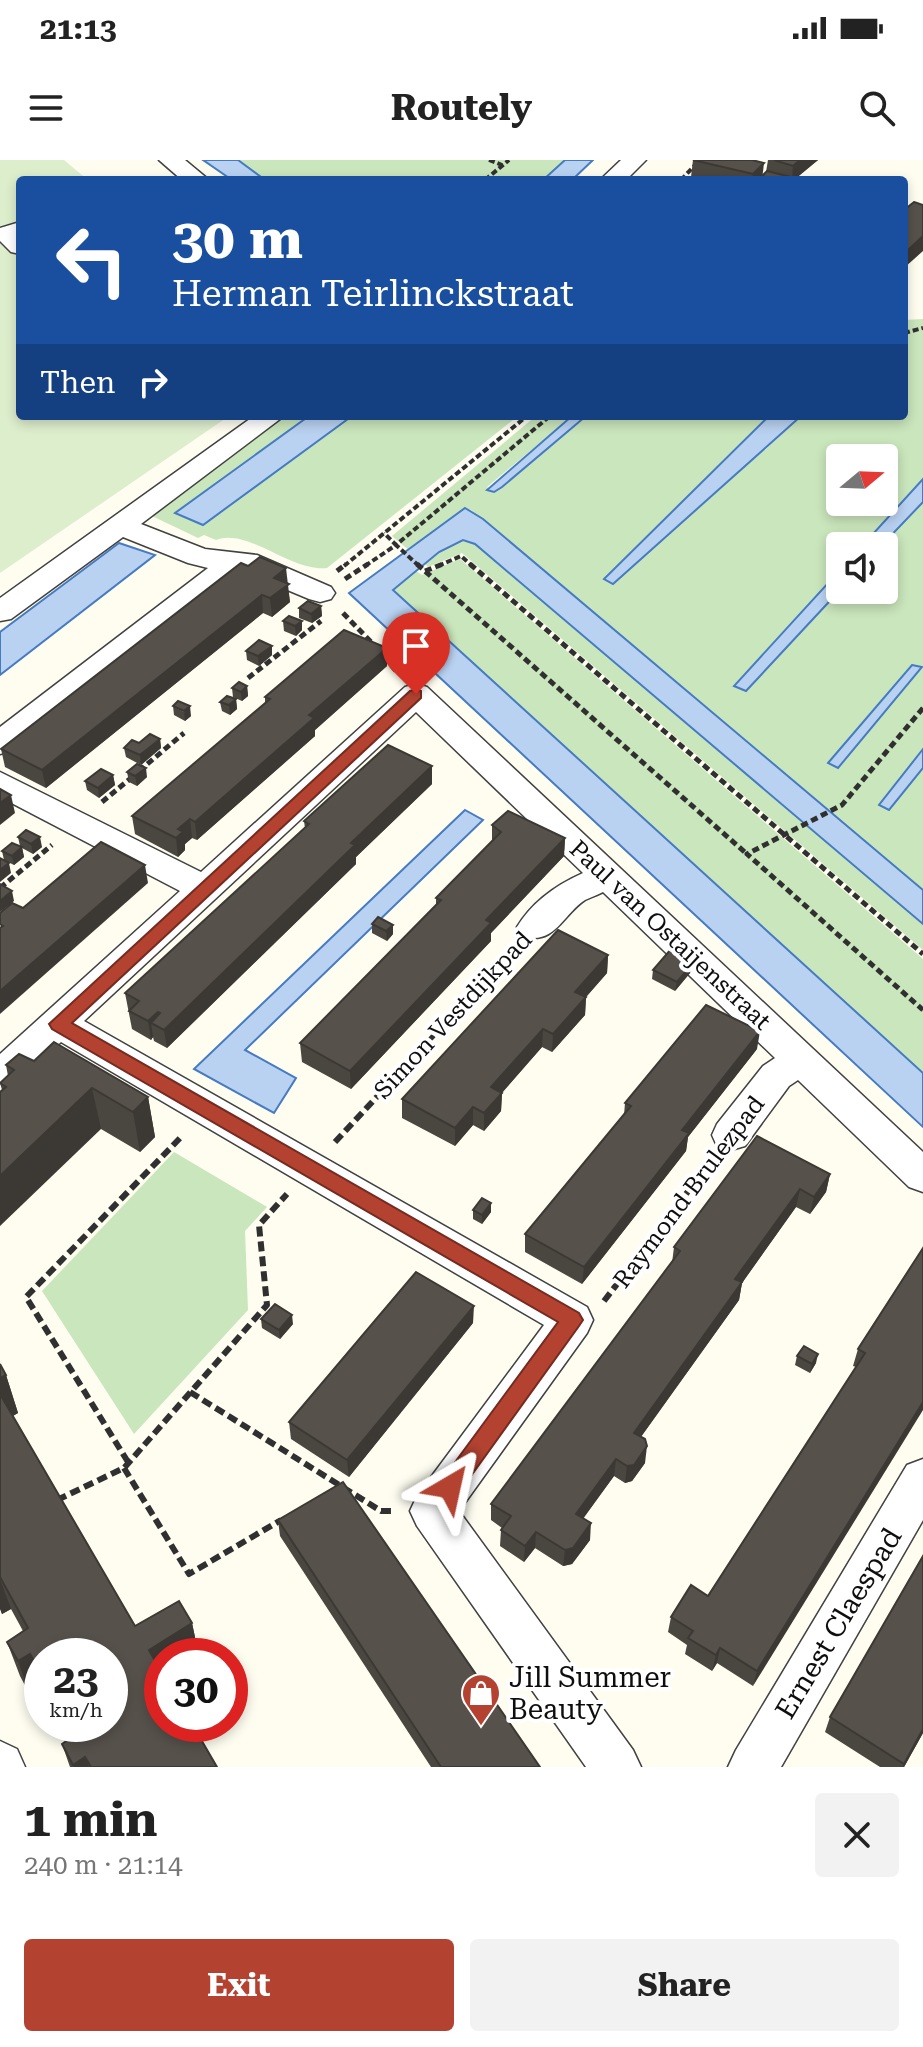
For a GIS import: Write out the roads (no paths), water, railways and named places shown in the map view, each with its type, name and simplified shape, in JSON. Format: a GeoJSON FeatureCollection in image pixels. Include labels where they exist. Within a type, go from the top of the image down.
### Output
{"type":"FeatureCollection","features":[{"type":"Feature","properties":{"kind":"street"},"geometry":{"type":"LineString","coordinates":[[170,160],[192,176]]}},
{"type":"Feature","properties":{"kind":"street"},"geometry":{"type":"LineString","coordinates":[[617,176],[635,160]]}},
{"type":"Feature","properties":{"kind":"street"},"geometry":{"type":"LineString","coordinates":[[16,230],[6,234],[16,243]]}},
{"type":"Feature","properties":{"kind":"street"},"geometry":{"type":"LineString","coordinates":[[0,612],[267,420]]}},
{"type":"Feature","properties":{"kind":"street"},"geometry":{"type":"LineString","coordinates":[[121,526],[198,557],[233,563],[247,561],[329,600]]}},
{"type":"Feature","properties":{"kind":"street"},"geometry":{"type":"LineString","coordinates":[[0,743],[233,563]]}},
{"type":"Feature","properties":{"kind":"street","name":"Paul van Ostaijenstraat"},"geometry":{"type":"LineString","coordinates":[[205,889],[416,694],[923,1176]]}},
{"type":"Feature","properties":{"kind":"street"},"geometry":{"type":"LineString","coordinates":[[0,783],[205,889],[0,1076]]}},
{"type":"Feature","properties":{"kind":"street","name":"Simon Vestdijkpad"},"geometry":{"type":"LineString","coordinates":[[535,927],[572,892],[607,877]]}},
{"type":"Feature","properties":{"kind":"street"},"geometry":{"type":"LineString","coordinates":[[59,1024],[572,1320],[433,1511],[616,1767]]}},
{"type":"Feature","properties":{"kind":"street","name":"Raymond Brulezpad"},"geometry":{"type":"LineString","coordinates":[[731,1135],[776,1076],[802,1059]]}},
{"type":"Feature","properties":{"kind":"street","name":"Ernest Claespad"},"geometry":{"type":"LineString","coordinates":[[753,1767],[923,1479]]}},
{"type":"Feature","properties":{"kind":"water"},"geometry":{"type":"Polygon","coordinates":[[[203,160],[238,160],[260,176],[226,176],[203,160]]]}},
{"type":"Feature","properties":{"kind":"water"},"geometry":{"type":"Polygon","coordinates":[[[565,160],[593,160],[576,176],[547,176],[565,160]]]}},
{"type":"Feature","properties":{"kind":"water"},"geometry":{"type":"Polygon","coordinates":[[[303,420],[347,420],[203,525],[175,513],[303,420]]]}},
{"type":"Feature","properties":{"kind":"water"},"geometry":{"type":"Polygon","coordinates":[[[567,420],[581,420],[502,487],[494,492],[487,490],[567,420]]]}},
{"type":"Feature","properties":{"kind":"water"},"geometry":{"type":"Polygon","coordinates":[[[765,420],[797,420],[613,584],[604,579],[765,420]]]}},
{"type":"Feature","properties":{"kind":"water"},"geometry":{"type":"Polygon","coordinates":[[[923,479],[923,502],[894,532],[875,532],[889,516],[898,516],[898,506],[923,479]]]}},
{"type":"Feature","properties":{"kind":"water"},"geometry":{"type":"Polygon","coordinates":[[[465,508],[483,519],[923,890],[923,924],[475,544],[463,540],[439,552],[393,590],[923,1073],[923,1127],[349,593],[465,508]]]}},
{"type":"Feature","properties":{"kind":"water"},"geometry":{"type":"Polygon","coordinates":[[[119,543],[155,555],[0,675],[0,632],[119,543]]]}},
{"type":"Feature","properties":{"kind":"water"},"geometry":{"type":"Polygon","coordinates":[[[826,585],[827,604],[746,691],[734,686],[826,585]]]}},
{"type":"Feature","properties":{"kind":"water"},"geometry":{"type":"Polygon","coordinates":[[[912,665],[922,667],[838,768],[828,763],[912,665]]]}},
{"type":"Feature","properties":{"kind":"water"},"geometry":{"type":"Polygon","coordinates":[[[923,749],[923,768],[889,810],[879,805],[923,749]]]}},
{"type":"Feature","properties":{"kind":"water"},"geometry":{"type":"Polygon","coordinates":[[[465,810],[483,820],[245,1050],[296,1078],[274,1113],[194,1069],[465,810]]]}},
{"type":"Feature","properties":{"kind":"place","name":"Jill Summer Beauty"},"geometry":{"type":"Point","coordinates":[481,1727]}}]}
